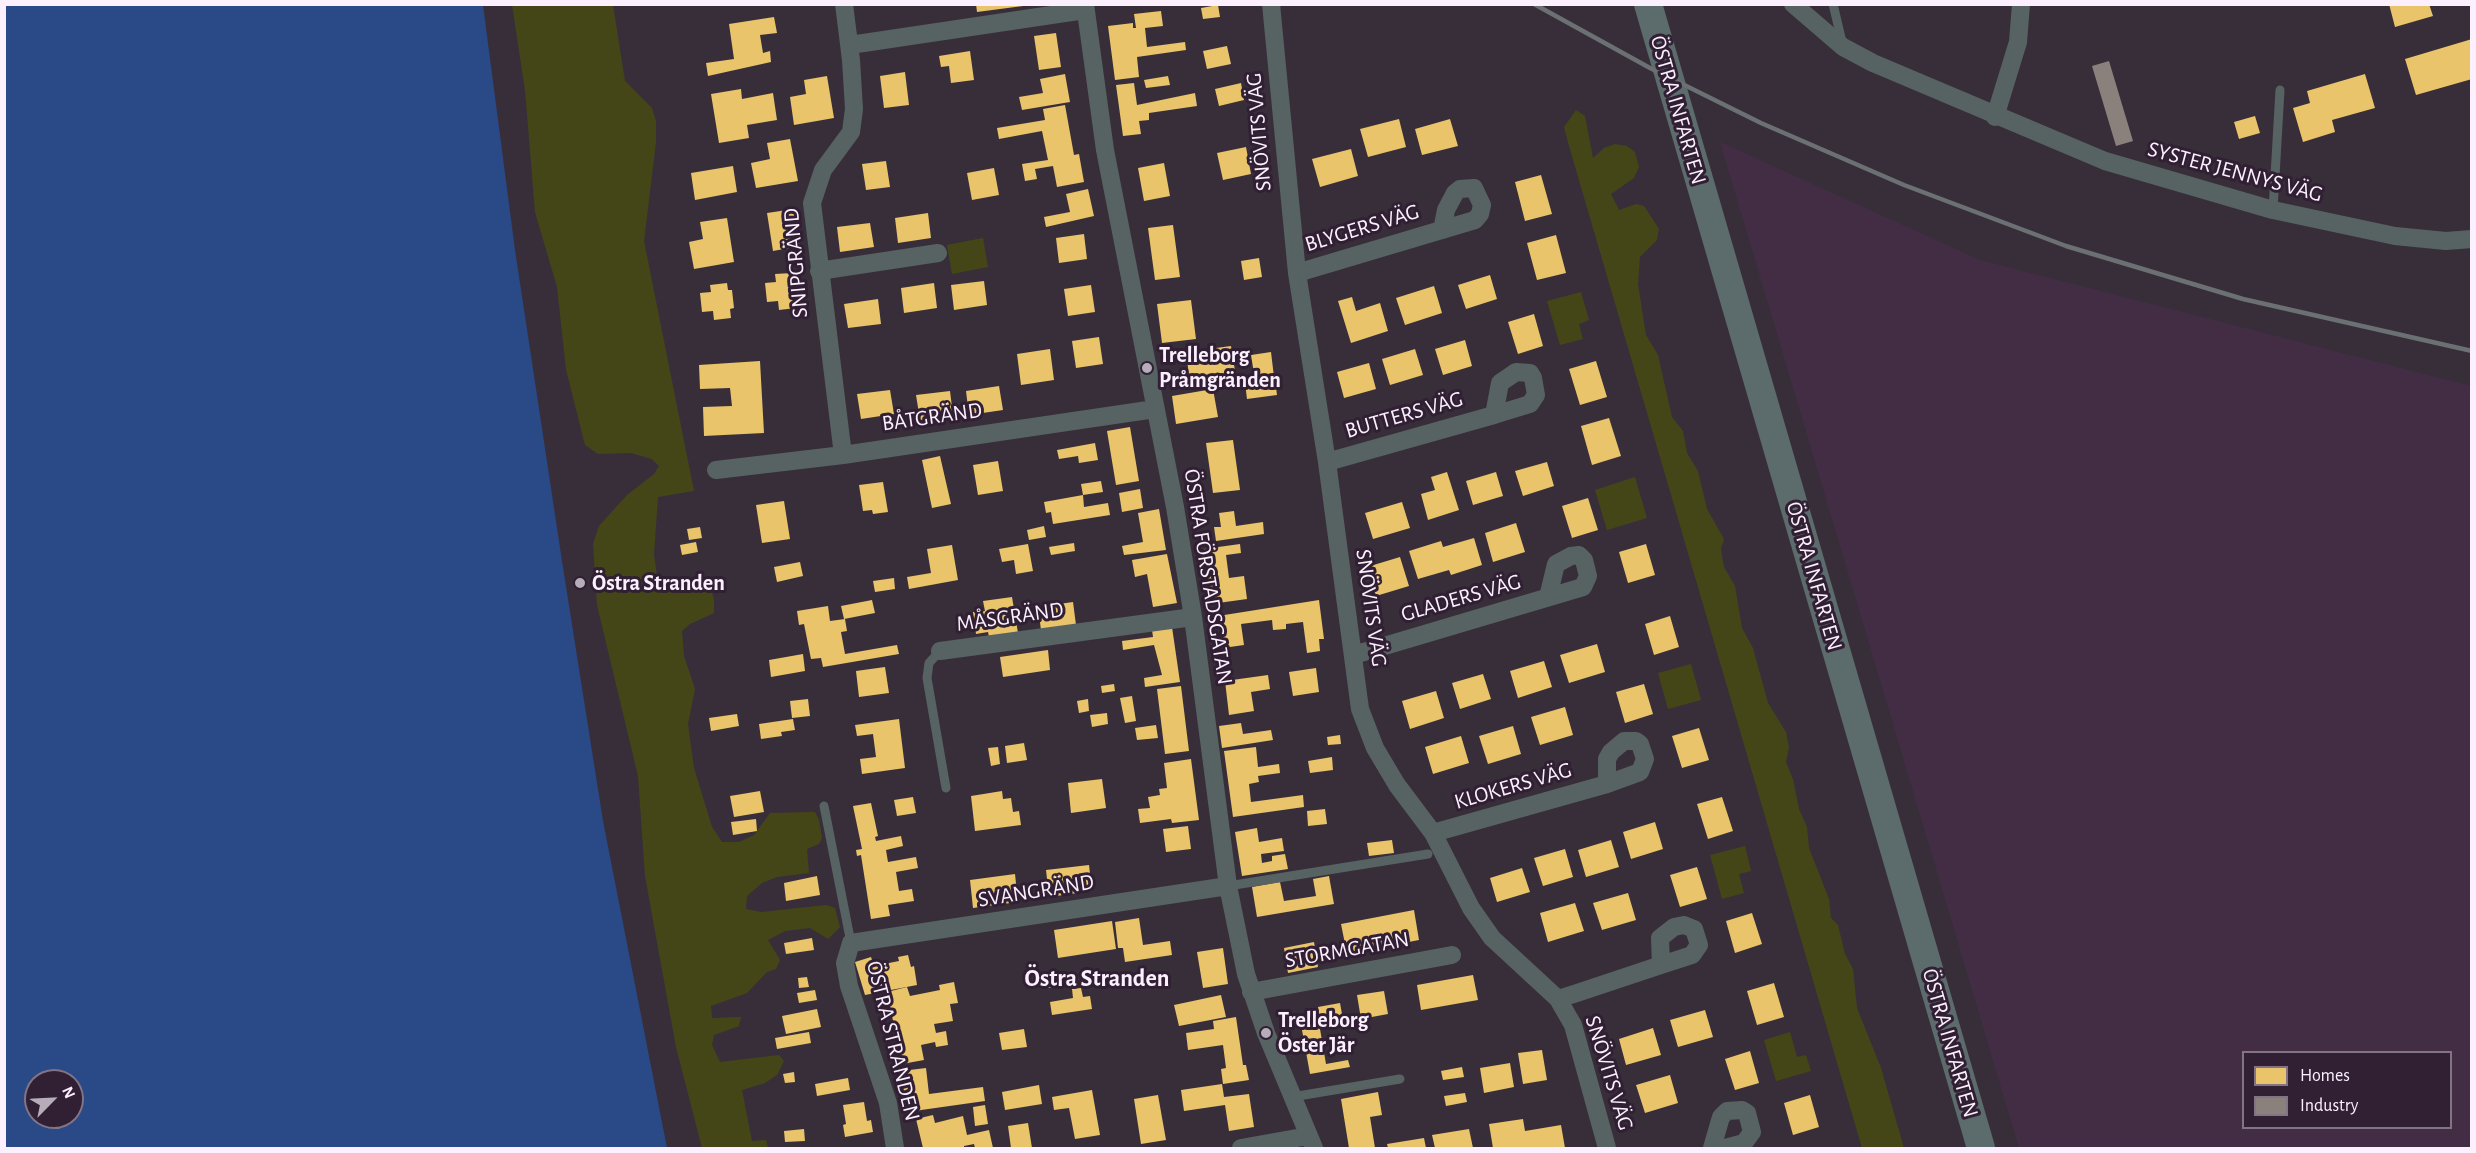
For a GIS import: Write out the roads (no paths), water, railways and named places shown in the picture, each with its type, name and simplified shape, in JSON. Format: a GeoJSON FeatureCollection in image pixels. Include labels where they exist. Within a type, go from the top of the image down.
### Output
{"type":"FeatureCollection","features":[{"type":"Feature","properties":{"kind":"main road","name":"ÖSTRA INFARTEN"},"geometry":{"type":"LineString","coordinates":[[1648,4],[1981,1149]]}},
{"type":"Feature","properties":{"kind":"street","name":"SNIPGRÄND"},"geometry":{"type":"LineString","coordinates":[[843,455],[812,203],[823,170],[851,132],[854,109],[850,45],[844,4]]}},
{"type":"Feature","properties":{"kind":"street","name":"SNÖVITS VÄG"},"geometry":{"type":"LineString","coordinates":[[1271,4],[1297,273],[1327,462],[1360,710],[1375,748],[1397,785],[1433,833],[1471,908],[1492,938],[1558,999],[1573,1025],[1607,1149]]}},
{"type":"Feature","properties":{"kind":"street","name":"SYSTER JENNYS VÄG"},"geometry":{"type":"LineString","coordinates":[[1793,4],[1844,47],[1873,63],[1995,117],[2105,161],[2273,210],[2395,236],[2446,241],[2472,239]]}},
{"type":"Feature","properties":{"kind":"street"},"geometry":{"type":"LineString","coordinates":[[1995,117],[2018,42],[2021,4]]}},
{"type":"Feature","properties":{"kind":"street"},"geometry":{"type":"LineString","coordinates":[[850,45],[1085,7]]}},
{"type":"Feature","properties":{"kind":"street","name":"ÖSTRA FÖRSTADSGATAN"},"geometry":{"type":"LineString","coordinates":[[1085,7],[1105,150],[1175,507],[1193,617],[1228,886],[1251,992],[1311,1142]]}},
{"type":"Feature","properties":{"kind":"street","name":"BLYGERS VÄG"},"geometry":{"type":"LineString","coordinates":[[1297,273],[1442,230]]}},
{"type":"Feature","properties":{"kind":"street"},"geometry":{"type":"LineString","coordinates":[[819,272],[938,253]]}},
{"type":"Feature","properties":{"kind":"street","name":"BÅTGRÄND"},"geometry":{"type":"LineString","coordinates":[[716,470],[843,455],[1155,409]]}},
{"type":"Feature","properties":{"kind":"street","name":"BUTTERS VÄG"},"geometry":{"type":"LineString","coordinates":[[1327,462],[1494,415]]}},
{"type":"Feature","properties":{"kind":"street","name":"GLADERS VÄG"},"geometry":{"type":"LineString","coordinates":[[1353,655],[1548,597]]}},
{"type":"Feature","properties":{"kind":"street","name":"MÅSGRÄND"},"geometry":{"type":"LineString","coordinates":[[940,651],[1193,617]]}},
{"type":"Feature","properties":{"kind":"street","name":"KLOKERS VÄG"},"geometry":{"type":"LineString","coordinates":[[1433,833],[1607,784]]}},
{"type":"Feature","properties":{"kind":"street","name":"SVANGRÄND"},"geometry":{"type":"LineString","coordinates":[[852,943],[1228,886]]}},
{"type":"Feature","properties":{"kind":"street","name":"ÖSTRA STRANDEN"},"geometry":{"type":"LineString","coordinates":[[852,943],[845,963],[849,986],[888,1103],[894,1149]]}},
{"type":"Feature","properties":{"kind":"street","name":"STORMGATAN"},"geometry":{"type":"LineString","coordinates":[[1251,992],[1452,955]]}},
{"type":"Feature","properties":{"kind":"street"},"geometry":{"type":"LineString","coordinates":[[1558,999],[1661,965]]}},
{"type":"Feature","properties":{"kind":"street"},"geometry":{"type":"LineString","coordinates":[[1712,1149],[1721,1117],[1727,1111],[1742,1110],[1747,1113],[1752,1132],[1744,1143],[1725,1149]]}},
{"type":"Feature","properties":{"kind":"street"},"geometry":{"type":"LineString","coordinates":[[1241,1149],[1311,1142]]}},
{"type":"Feature","properties":{"kind":"lane"},"geometry":{"type":"LineString","coordinates":[[1833,4],[1844,47]]}},
{"type":"Feature","properties":{"kind":"lane"},"geometry":{"type":"LineString","coordinates":[[2273,210],[2280,90]]}},
{"type":"Feature","properties":{"kind":"lane","name":"MÅSGRÄND"},"geometry":{"type":"LineString","coordinates":[[940,651],[929,663],[927,678],[946,788]]}},
{"type":"Feature","properties":{"kind":"lane","name":"ÖSTRA STRANDEN"},"geometry":{"type":"LineString","coordinates":[[824,806],[852,943]]}},
{"type":"Feature","properties":{"kind":"lane"},"geometry":{"type":"LineString","coordinates":[[1228,886],[1428,854]]}},
{"type":"Feature","properties":{"kind":"lane"},"geometry":{"type":"LineString","coordinates":[[1292,1097],[1400,1079]]}},
{"type":"Feature","properties":{"kind":"water"},"geometry":{"type":"Polygon","coordinates":[[[5,4],[483,5],[515,250],[603,821],[667,1148],[5,1148],[5,4]]]}},
{"type":"Feature","properties":{"kind":"railway"},"geometry":{"type":"LineString","coordinates":[[1534,4],[1650,68],[1761,123],[1904,185],[2066,246],[2243,299],[2472,351]]}},
{"type":"Feature","properties":{"kind":"place","name":"Trelleborg Pråmgränden"},"geometry":{"type":"Point","coordinates":[1147,368]}},
{"type":"Feature","properties":{"kind":"place","name":"Östra Stranden"},"geometry":{"type":"Point","coordinates":[580,583]}},
{"type":"Feature","properties":{"kind":"place","name":"Trelleborg Öster Jär"},"geometry":{"type":"Point","coordinates":[1266,1033]}},
{"type":"Feature","properties":{"kind":"district","name":"Östra Stranden"},"geometry":{"type":"Point","coordinates":[1097,979]}}]}
